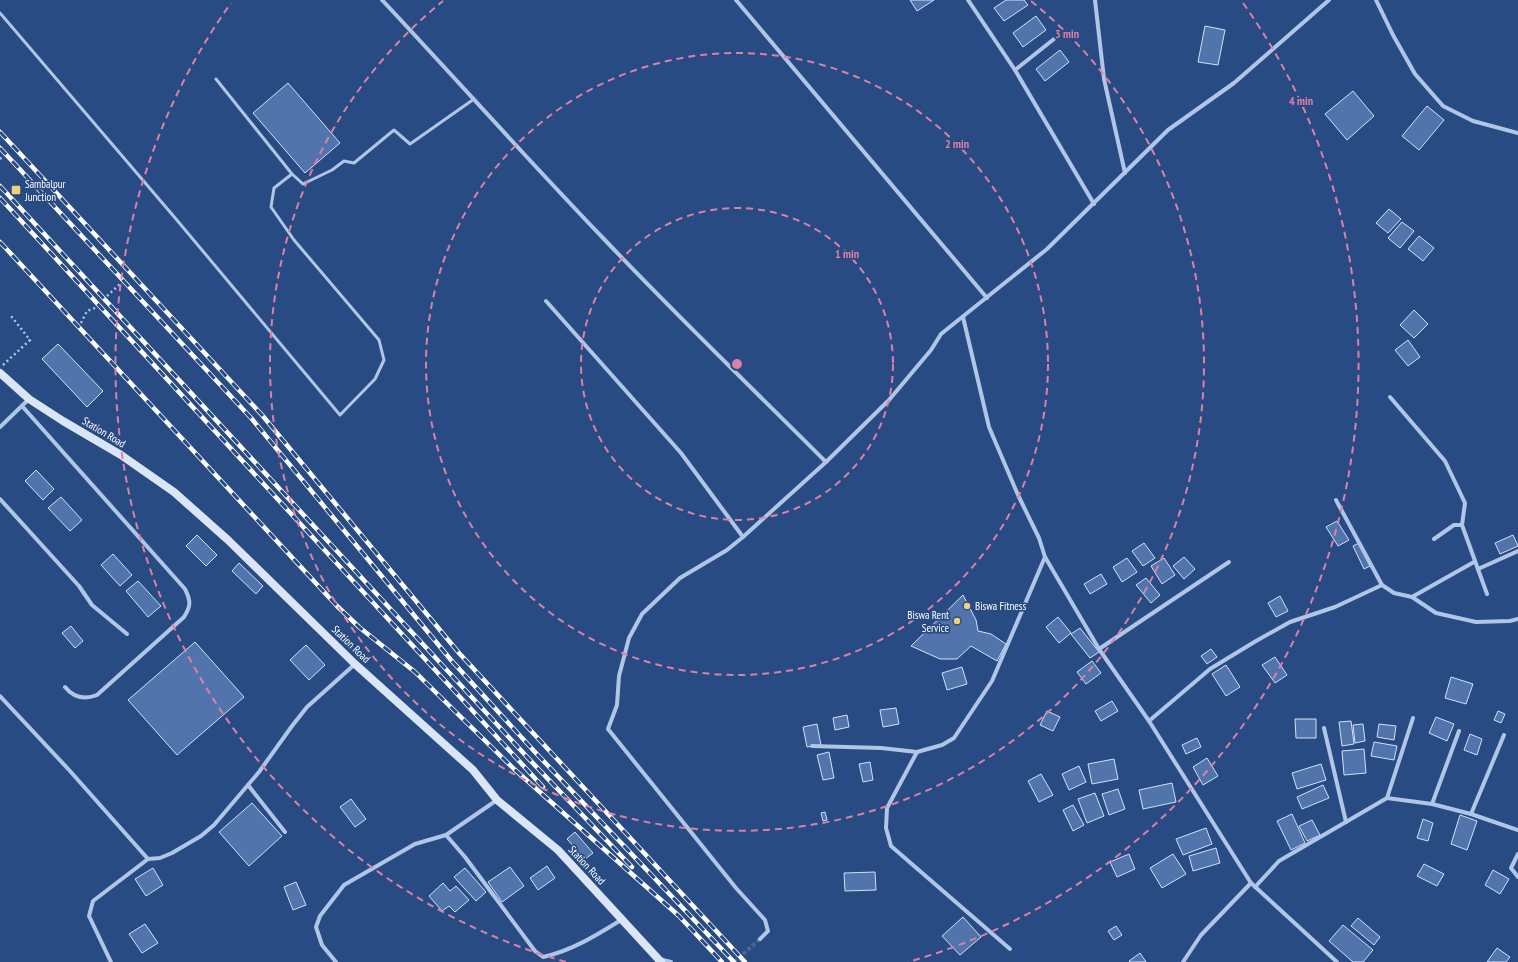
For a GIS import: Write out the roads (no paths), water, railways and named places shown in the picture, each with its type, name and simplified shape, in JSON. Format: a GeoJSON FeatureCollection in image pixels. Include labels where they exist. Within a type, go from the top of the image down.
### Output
{"type":"FeatureCollection","features":[{"type":"Feature","properties":{"kind":"street"},"geometry":{"type":"LineString","coordinates":[[382,0],[474,98],[498,128],[604,240],[826,462]]}},
{"type":"Feature","properties":{"kind":"street"},"geometry":{"type":"LineString","coordinates":[[736,0],[987,298]]}},
{"type":"Feature","properties":{"kind":"street"},"geometry":{"type":"LineString","coordinates":[[968,0],[1015,70],[1094,204]]}},
{"type":"Feature","properties":{"kind":"street"},"geometry":{"type":"LineString","coordinates":[[1094,0],[1104,79],[1125,172]]}},
{"type":"Feature","properties":{"kind":"street"},"geometry":{"type":"LineString","coordinates":[[760,939],[768,931],[765,920],[736,888],[608,729],[617,705],[619,676],[629,638],[642,614],[680,578],[727,550],[743,537],[826,462],[889,400],[931,350],[941,334],[1047,249],[1168,130],[1234,83],[1329,0]]}},
{"type":"Feature","properties":{"kind":"street"},"geometry":{"type":"LineString","coordinates":[[1376,0],[1392,35],[1415,74],[1443,106],[1473,121],[1518,133]]}},
{"type":"Feature","properties":{"kind":"street"},"geometry":{"type":"LineString","coordinates":[[1015,70],[1054,39]]}},
{"type":"Feature","properties":{"kind":"street"},"geometry":{"type":"LineString","coordinates":[[546,301],[681,453],[743,537]]}},
{"type":"Feature","properties":{"kind":"street"},"geometry":{"type":"LineString","coordinates":[[963,317],[989,427],[1018,495],[1039,538],[1045,557],[1099,649],[1149,721],[1250,882],[1337,962]]}},
{"type":"Feature","properties":{"kind":"street","name":"Station Road"},"geometry":{"type":"LineString","coordinates":[[0,372],[29,399],[121,455],[174,492],[228,540],[355,664],[473,770],[497,800],[558,850],[659,960]]}},
{"type":"Feature","properties":{"kind":"street"},"geometry":{"type":"LineString","coordinates":[[1390,396],[1445,461],[1465,503],[1462,525],[1474,562],[1487,594]]}},
{"type":"Feature","properties":{"kind":"street"},"geometry":{"type":"LineString","coordinates":[[0,427],[29,399]]}},
{"type":"Feature","properties":{"kind":"street"},"geometry":{"type":"LineString","coordinates":[[22,406],[185,589],[190,599],[190,608],[184,617],[97,695],[86,699],[70,693],[65,687]]}},
{"type":"Feature","properties":{"kind":"street"},"geometry":{"type":"LineString","coordinates":[[0,499],[79,586],[92,605],[127,634]]}},
{"type":"Feature","properties":{"kind":"street"},"geometry":{"type":"LineString","coordinates":[[1336,500],[1382,584],[1394,593],[1412,597],[1436,613],[1476,622],[1510,622],[1518,619]]}},
{"type":"Feature","properties":{"kind":"street"},"geometry":{"type":"LineString","coordinates":[[1434,539],[1454,525],[1462,525]]}},
{"type":"Feature","properties":{"kind":"street"},"geometry":{"type":"LineString","coordinates":[[1478,569],[1518,551]]}},
{"type":"Feature","properties":{"kind":"street"},"geometry":{"type":"LineString","coordinates":[[812,746],[881,748],[917,752],[942,745],[954,738],[992,681],[1045,557]]}},
{"type":"Feature","properties":{"kind":"street"},"geometry":{"type":"LineString","coordinates":[[1099,649],[1229,562]]}},
{"type":"Feature","properties":{"kind":"street"},"geometry":{"type":"LineString","coordinates":[[1412,597],[1474,562]]}},
{"type":"Feature","properties":{"kind":"street"},"geometry":{"type":"LineString","coordinates":[[1149,721],[1210,669],[1256,641],[1290,622],[1335,607],[1382,584]]}},
{"type":"Feature","properties":{"kind":"street"},"geometry":{"type":"LineString","coordinates":[[111,962],[89,916],[93,900],[148,860],[160,858],[172,853],[201,836],[214,825],[248,785],[307,707],[355,664]]}},
{"type":"Feature","properties":{"kind":"street"},"geometry":{"type":"LineString","coordinates":[[0,696],[70,771],[148,860]]}},
{"type":"Feature","properties":{"kind":"street"},"geometry":{"type":"LineString","coordinates":[[1387,798],[1413,718]]}},
{"type":"Feature","properties":{"kind":"street"},"geometry":{"type":"LineString","coordinates":[[1324,728],[1346,822]]}},
{"type":"Feature","properties":{"kind":"street"},"geometry":{"type":"LineString","coordinates":[[1432,804],[1459,731]]}},
{"type":"Feature","properties":{"kind":"street"},"geometry":{"type":"LineString","coordinates":[[1471,814],[1504,735]]}},
{"type":"Feature","properties":{"kind":"street"},"geometry":{"type":"LineString","coordinates":[[917,752],[887,808],[886,828],[891,846],[1010,949]]}},
{"type":"Feature","properties":{"kind":"street"},"geometry":{"type":"LineString","coordinates":[[248,785],[286,832]]}},
{"type":"Feature","properties":{"kind":"street"},"geometry":{"type":"LineString","coordinates":[[1255,887],[1279,861],[1387,798],[1432,804],[1471,814],[1518,830]]}},
{"type":"Feature","properties":{"kind":"street"},"geometry":{"type":"LineString","coordinates":[[336,962],[322,945],[316,927],[320,916],[344,886],[415,844],[446,835],[497,800]]}},
{"type":"Feature","properties":{"kind":"street"},"geometry":{"type":"LineString","coordinates":[[446,835],[466,857],[535,951],[543,957],[553,955],[599,934],[621,920]]}},
{"type":"Feature","properties":{"kind":"street"},"geometry":{"type":"LineString","coordinates":[[1518,854],[1511,868],[1518,877]]}},
{"type":"Feature","properties":{"kind":"street"},"geometry":{"type":"LineString","coordinates":[[1183,962],[1202,935],[1250,882]]}},
{"type":"Feature","properties":{"kind":"street"},"geometry":{"type":"LineString","coordinates":[[659,960],[671,962]]}},
{"type":"Feature","properties":{"kind":"lane"},"geometry":{"type":"LineString","coordinates":[[0,12],[176,218],[340,415],[375,379],[384,360],[379,340],[294,240],[271,207],[274,188],[292,174]]}},
{"type":"Feature","properties":{"kind":"lane"},"geometry":{"type":"LineString","coordinates":[[216,79],[292,174],[303,184],[332,170],[344,161],[354,163],[394,130],[410,144],[474,98]]}},
{"type":"Feature","properties":{"kind":"tunnel"},"geometry":{"type":"LineString","coordinates":[[734,962],[760,939]]}},
{"type":"Feature","properties":{"kind":"railway"},"geometry":{"type":"LineString","coordinates":[[0,132],[262,415],[459,653],[745,962]]}},
{"type":"Feature","properties":{"kind":"railway"},"geometry":{"type":"LineString","coordinates":[[0,148],[252,419],[451,660],[534,751],[734,962]]}},
{"type":"Feature","properties":{"kind":"railway"},"geometry":{"type":"LineString","coordinates":[[0,186],[528,758],[632,867]]}},
{"type":"Feature","properties":{"kind":"railway"},"geometry":{"type":"LineString","coordinates":[[0,198],[543,787]]}},
{"type":"Feature","properties":{"kind":"railway"},"geometry":{"type":"LineString","coordinates":[[0,242],[337,606],[359,627],[415,672],[514,769],[679,916],[722,962]]}},
{"type":"Feature","properties":{"kind":"place","name":"Sambalpur Junction"},"geometry":{"type":"Point","coordinates":[16,190]}},
{"type":"Feature","properties":{"kind":"place","name":"Biswa Fitness"},"geometry":{"type":"Point","coordinates":[967,606]}},
{"type":"Feature","properties":{"kind":"place","name":"Biswa Rent Service"},"geometry":{"type":"Point","coordinates":[957,621]}}]}
